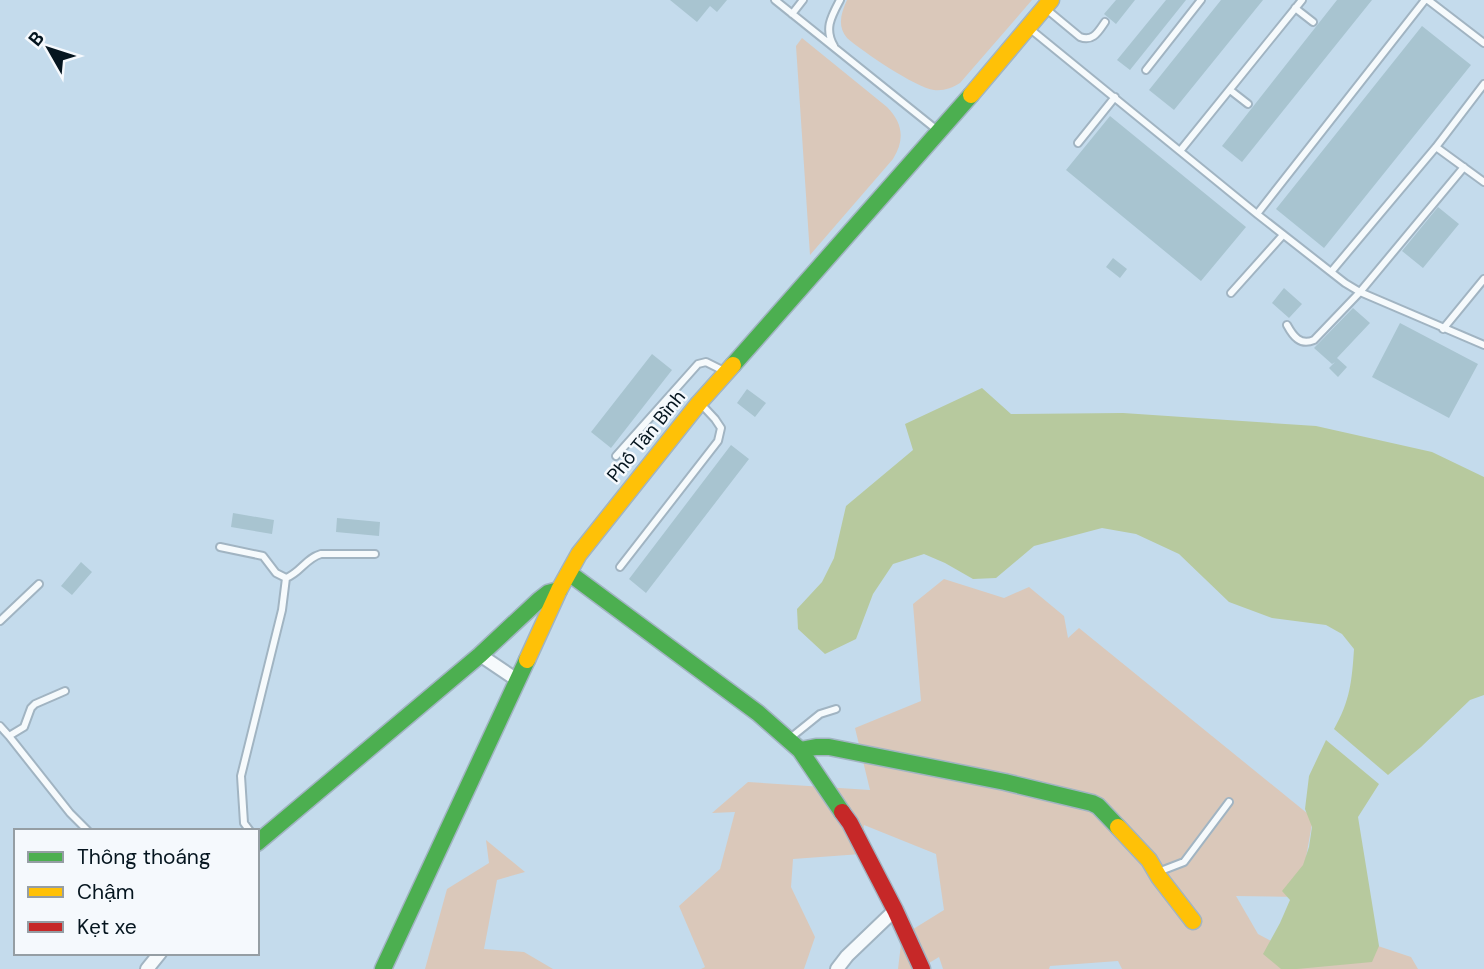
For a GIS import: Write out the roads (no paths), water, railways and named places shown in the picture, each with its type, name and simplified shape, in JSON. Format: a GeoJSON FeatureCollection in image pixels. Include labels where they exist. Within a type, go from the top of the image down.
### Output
{"type":"FeatureCollection","features":[{"type":"Feature","properties":{"kind":"street","name":"Phố Tân Bình"},"geometry":{"type":"LineString","coordinates":[[383,969],[559,590],[579,554],[699,403],[939,132],[1048,4]]}},
{"type":"Feature","properties":{"kind":"street"},"geometry":{"type":"LineString","coordinates":[[569,573],[758,713],[794,745],[850,823],[922,969]]}},
{"type":"Feature","properties":{"kind":"street"},"geometry":{"type":"LineString","coordinates":[[259,835],[480,655],[548,593],[559,590]]}},
{"type":"Feature","properties":{"kind":"street"},"geometry":{"type":"LineString","coordinates":[[480,655],[517,680]]}},
{"type":"Feature","properties":{"kind":"street"},"geometry":{"type":"LineString","coordinates":[[794,745],[829,747],[1086,800],[1098,806],[1149,860],[1193,921]]}},
{"type":"Feature","properties":{"kind":"street"},"geometry":{"type":"LineString","coordinates":[[838,969],[847,956],[895,910]]}},
{"type":"Feature","properties":{"kind":"street"},"geometry":{"type":"LineString","coordinates":[[147,969],[158,955]]}},
{"type":"Feature","properties":{"kind":"lane"},"geometry":{"type":"LineString","coordinates":[[775,0],[939,132]]}},
{"type":"Feature","properties":{"kind":"lane"},"geometry":{"type":"LineString","coordinates":[[792,14],[803,0]]}},
{"type":"Feature","properties":{"kind":"lane"},"geometry":{"type":"LineString","coordinates":[[837,51],[829,32],[840,0]]}},
{"type":"Feature","properties":{"kind":"lane"},"geometry":{"type":"LineString","coordinates":[[1146,70],[1201,0]]}},
{"type":"Feature","properties":{"kind":"lane"},"geometry":{"type":"LineString","coordinates":[[1180,151],[1302,0]]}},
{"type":"Feature","properties":{"kind":"lane"},"geometry":{"type":"LineString","coordinates":[[1256,214],[1427,0],[1484,43]]}},
{"type":"Feature","properties":{"kind":"lane"},"geometry":{"type":"LineString","coordinates":[[1048,4],[1080,37],[1087,40],[1092,38],[1105,22]]}},
{"type":"Feature","properties":{"kind":"lane"},"geometry":{"type":"LineString","coordinates":[[1295,8],[1313,22]]}},
{"type":"Feature","properties":{"kind":"lane"},"geometry":{"type":"LineString","coordinates":[[1028,27],[1331,272],[1360,292],[1484,345]]}},
{"type":"Feature","properties":{"kind":"lane"},"geometry":{"type":"LineString","coordinates":[[1331,272],[1436,147],[1484,83]]}},
{"type":"Feature","properties":{"kind":"lane"},"geometry":{"type":"LineString","coordinates":[[1230,90],[1248,104]]}},
{"type":"Feature","properties":{"kind":"lane"},"geometry":{"type":"LineString","coordinates":[[1077,143],[1115,97]]}},
{"type":"Feature","properties":{"kind":"lane"},"geometry":{"type":"LineString","coordinates":[[1436,147],[1484,182]]}},
{"type":"Feature","properties":{"kind":"lane"},"geometry":{"type":"LineString","coordinates":[[1287,325],[1300,341],[1306,343],[1314,340],[1360,292],[1464,167]]}},
{"type":"Feature","properties":{"kind":"lane"},"geometry":{"type":"LineString","coordinates":[[1231,293],[1283,235]]}},
{"type":"Feature","properties":{"kind":"lane"},"geometry":{"type":"LineString","coordinates":[[1443,329],[1484,279]]}},
{"type":"Feature","properties":{"kind":"lane"},"geometry":{"type":"LineString","coordinates":[[616,456],[698,364],[706,362],[726,372]]}},
{"type":"Feature","properties":{"kind":"lane"},"geometry":{"type":"LineString","coordinates":[[620,567],[718,441],[721,428],[699,403]]}},
{"type":"Feature","properties":{"kind":"lane"},"geometry":{"type":"LineString","coordinates":[[220,547],[263,556],[276,573],[286,578],[313,556],[374,554]]}},
{"type":"Feature","properties":{"kind":"lane"},"geometry":{"type":"LineString","coordinates":[[250,829],[244,822],[240,779],[282,610],[286,578]]}},
{"type":"Feature","properties":{"kind":"lane"},"geometry":{"type":"LineString","coordinates":[[0,621],[39,584]]}},
{"type":"Feature","properties":{"kind":"lane"},"geometry":{"type":"LineString","coordinates":[[9,736],[24,727],[31,708],[65,691]]}},
{"type":"Feature","properties":{"kind":"lane"},"geometry":{"type":"LineString","coordinates":[[794,745],[820,714],[836,709]]}},
{"type":"Feature","properties":{"kind":"lane"},"geometry":{"type":"LineString","coordinates":[[0,726],[70,813],[87,829]]}},
{"type":"Feature","properties":{"kind":"lane"},"geometry":{"type":"LineString","coordinates":[[1157,873],[1184,862],[1229,802]]}}]}
